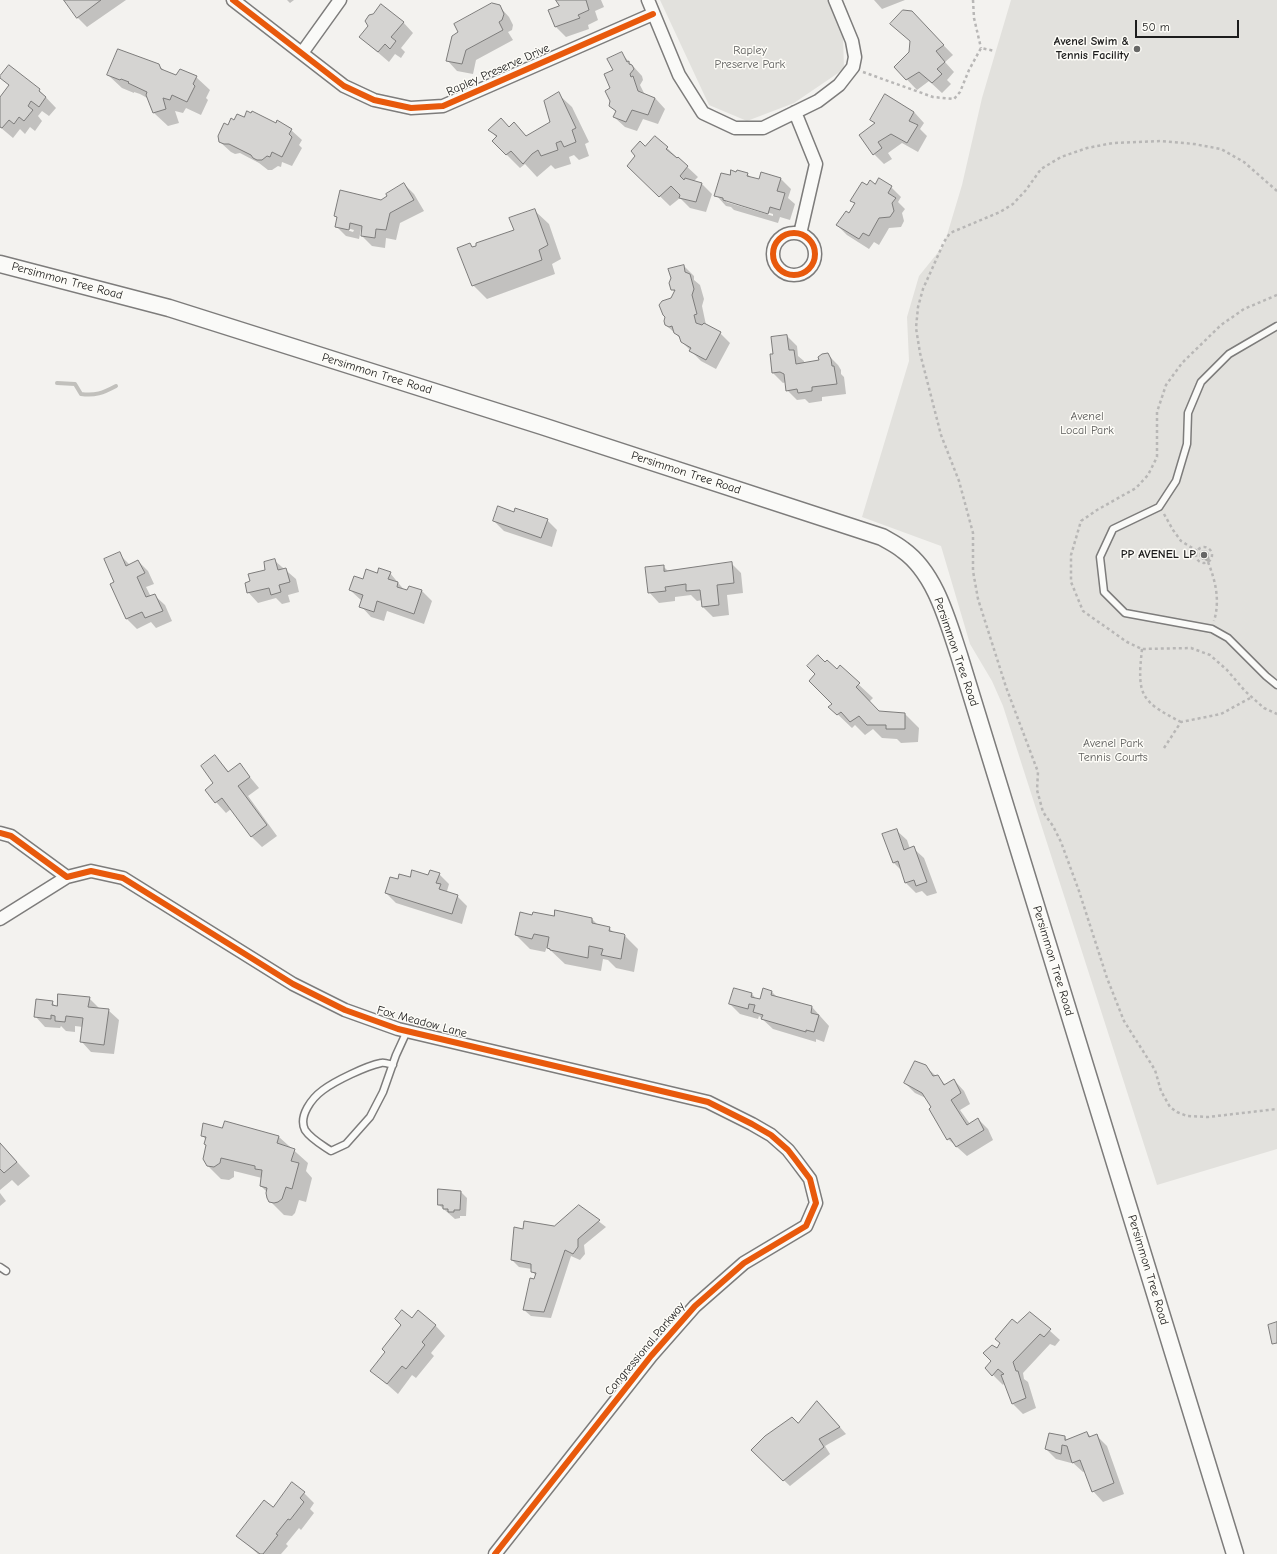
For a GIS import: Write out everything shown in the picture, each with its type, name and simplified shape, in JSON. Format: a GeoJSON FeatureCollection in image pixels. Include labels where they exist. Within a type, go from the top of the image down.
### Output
{"type":"FeatureCollection","features":[{"type":"Feature","properties":{"kind":"main road","name":"Persimmon Tree Road"},"geometry":{"type":"LineString","coordinates":[[0,264],[169,308],[536,424],[882,537],[904,550],[925,573],[942,605],[959,655],[1235,1554]]}},
{"type":"Feature","properties":{"kind":"street","name":"Rapley Preserve Drive"},"geometry":{"type":"LineString","coordinates":[[233,0],[344,86],[374,100],[411,108],[442,106],[653,14]]}},
{"type":"Feature","properties":{"kind":"street"},"geometry":{"type":"LineString","coordinates":[[302,53],[340,0]]}},
{"type":"Feature","properties":{"kind":"street"},"geometry":{"type":"LineString","coordinates":[[648,0],[679,75],[702,113],[735,128],[763,128],[818,101],[839,85],[853,67],[855,57],[852,41],[835,0]]}},
{"type":"Feature","properties":{"kind":"street"},"geometry":{"type":"LineString","coordinates":[[795,112],[816,164],[800,234]]}},
{"type":"Feature","properties":{"kind":"street"},"geometry":{"type":"LineString","coordinates":[[0,833],[11,836],[67,877]]}},
{"type":"Feature","properties":{"kind":"street","name":"Fox Meadow Lane"},"geometry":{"type":"LineString","coordinates":[[0,919],[67,877],[91,871],[123,878],[293,984],[345,1010],[407,1031],[708,1102],[771,1135],[788,1150],[810,1179]]}},
{"type":"Feature","properties":{"kind":"street","name":"Congressional Parkway"},"geometry":{"type":"LineString","coordinates":[[495,1554],[651,1356],[695,1306],[744,1263],[806,1226],[816,1203],[810,1179]]}},
{"type":"Feature","properties":{"kind":"lane"},"geometry":{"type":"LineString","coordinates":[[1277,326],[1229,354],[1201,382],[1188,413],[1187,444],[1176,481],[1159,507],[1112,529],[1100,557],[1104,592],[1125,613],[1212,629],[1228,638],[1277,685]]}},
{"type":"Feature","properties":{"kind":"lane"},"geometry":{"type":"LineString","coordinates":[[392,1065],[382,1062],[362,1068],[322,1090],[311,1102],[304,1116],[305,1129],[317,1142],[332,1151],[346,1144],[370,1117],[383,1092],[392,1065],[407,1031]]}},
{"type":"Feature","properties":{"kind":"lane"},"geometry":{"type":"LineString","coordinates":[[0,1267],[6,1271]]}},
{"type":"Feature","properties":{"kind":"path"},"geometry":{"type":"LineString","coordinates":[[853,67],[867,74],[934,96],[954,99],[960,92],[969,70],[981,48],[974,18],[973,0]]}},
{"type":"Feature","properties":{"kind":"path"},"geometry":{"type":"LineString","coordinates":[[981,48],[995,51]]}},
{"type":"Feature","properties":{"kind":"path"},"geometry":{"type":"LineString","coordinates":[[1277,192],[1244,162],[1221,149],[1194,144],[1161,141],[1113,143],[1087,148],[1061,157],[1041,169],[1026,190],[1013,204],[1000,212],[950,233],[944,242],[923,289],[918,307],[916,328],[920,353],[941,435],[959,481],[973,533],[973,571],[978,599],[1006,687],[1038,772],[1037,790],[1043,812],[1053,826],[1061,842],[1107,978],[1124,1021],[1155,1070],[1161,1091],[1170,1107],[1177,1112],[1186,1116],[1208,1116],[1277,1109]]}},
{"type":"Feature","properties":{"kind":"path"},"geometry":{"type":"LineString","coordinates":[[1277,295],[1244,309],[1221,325],[1182,363],[1166,385],[1156,412],[1157,457],[1148,475],[1136,488],[1097,510],[1081,521],[1071,554],[1071,582],[1083,611],[1122,638],[1142,649],[1191,648],[1210,655],[1227,670],[1245,691],[1264,708],[1277,714]]}},
{"type":"Feature","properties":{"kind":"path"},"geometry":{"type":"LineString","coordinates":[[1159,507],[1168,517],[1173,530],[1182,541],[1197,551]]}},
{"type":"Feature","properties":{"kind":"path"},"geometry":{"type":"LineString","coordinates":[[1202,548],[1208,548],[1212,552],[1212,558],[1208,562],[1203,563],[1196,556],[1197,551],[1202,548]]}},
{"type":"Feature","properties":{"kind":"path"},"geometry":{"type":"LineString","coordinates":[[1208,562],[1214,576],[1218,599],[1217,612],[1212,629]]}},
{"type":"Feature","properties":{"kind":"path"},"geometry":{"type":"LineString","coordinates":[[1142,649],[1140,686],[1147,701],[1161,712],[1181,722],[1221,714],[1252,697]]}},
{"type":"Feature","properties":{"kind":"path"},"geometry":{"type":"LineString","coordinates":[[1164,748],[1181,722]]}},
{"type":"Feature","properties":{"kind":"green space","name":"Rapley Preserve Park"},"geometry":{"type":"Polygon","coordinates":[[[660,0],[828,0],[843,36],[844,69],[794,103],[747,121],[709,105],[660,0]]]}},
{"type":"Feature","properties":{"kind":"green space","name":"Avenel Local Park"},"geometry":{"type":"Polygon","coordinates":[[[1011,0],[1277,0],[1277,1149],[1157,1185],[1003,706],[992,681],[970,644],[941,546],[862,517],[909,361],[907,317],[919,276],[944,245],[962,185],[982,98],[1011,0]]]}},
{"type":"Feature","properties":{"kind":"building"},"geometry":{"type":"Polygon","coordinates":[[[64,0],[101,0],[77,18],[64,0]]]}},
{"type":"Feature","properties":{"kind":"building"},"geometry":{"type":"Polygon","coordinates":[[[556,0],[586,0],[589,10],[578,15],[580,18],[555,27],[548,10],[559,6],[556,0]]]}},
{"type":"Feature","properties":{"kind":"building"},"geometry":{"type":"Polygon","coordinates":[[[492,3],[500,5],[504,14],[502,20],[499,22],[503,30],[466,50],[462,64],[446,61],[452,36],[458,32],[454,24],[492,3]]]}},
{"type":"Feature","properties":{"kind":"building"},"geometry":{"type":"Polygon","coordinates":[[[381,4],[404,22],[391,37],[396,41],[390,49],[385,44],[378,52],[359,37],[368,26],[365,21],[369,15],[373,14],[381,4]]]}},
{"type":"Feature","properties":{"kind":"building"},"geometry":{"type":"Polygon","coordinates":[[[903,10],[912,11],[944,45],[936,51],[945,62],[937,69],[942,74],[932,83],[919,72],[906,80],[894,67],[909,52],[910,41],[890,24],[903,10]]]}},
{"type":"Feature","properties":{"kind":"building"},"geometry":{"type":"Polygon","coordinates":[[[118,49],[159,64],[161,69],[176,75],[180,69],[197,76],[193,84],[195,86],[187,102],[172,95],[170,100],[163,98],[166,109],[153,113],[146,95],[147,92],[128,83],[129,82],[107,75],[118,49]]]}},
{"type":"Feature","properties":{"kind":"building"},"geometry":{"type":"Polygon","coordinates":[[[622,52],[627,62],[629,61],[629,64],[632,65],[634,69],[630,74],[631,77],[633,76],[638,91],[655,98],[648,115],[632,110],[626,122],[613,117],[616,111],[609,106],[610,101],[605,91],[610,88],[604,74],[613,70],[607,59],[622,52]]]}},
{"type":"Feature","properties":{"kind":"building"},"geometry":{"type":"Polygon","coordinates":[[[9,65],[40,89],[39,91],[46,97],[39,107],[31,101],[28,106],[33,110],[24,121],[19,117],[14,124],[9,120],[2,128],[0,127],[0,97],[9,85],[0,78],[0,76],[9,65]]]}},
{"type":"Feature","properties":{"kind":"building"},"geometry":{"type":"Polygon","coordinates":[[[559,92],[576,128],[572,130],[576,142],[564,147],[561,141],[556,143],[558,150],[541,156],[538,150],[523,164],[511,151],[506,155],[492,141],[497,136],[488,130],[501,118],[509,127],[514,122],[526,136],[550,122],[544,101],[559,92]]]}},
{"type":"Feature","properties":{"kind":"building"},"geometry":{"type":"Polygon","coordinates":[[[885,94],[914,112],[909,121],[918,125],[907,143],[891,134],[878,142],[882,148],[873,155],[859,135],[875,123],[870,120],[885,94]]]}},
{"type":"Feature","properties":{"kind":"building"},"geometry":{"type":"Polygon","coordinates":[[[247,111],[251,113],[252,111],[276,123],[277,120],[292,129],[289,134],[292,137],[282,157],[272,152],[270,157],[267,156],[262,160],[257,160],[251,155],[229,144],[219,142],[218,136],[224,123],[228,125],[231,118],[234,120],[237,114],[244,117],[247,111]]]}},
{"type":"Feature","properties":{"kind":"building"},"geometry":{"type":"Polygon","coordinates":[[[655,136],[668,147],[666,149],[688,166],[680,176],[684,180],[685,178],[702,183],[696,202],[679,198],[680,195],[671,186],[659,197],[627,166],[635,156],[631,151],[640,141],[645,146],[655,136]]]}},
{"type":"Feature","properties":{"kind":"building"},"geometry":{"type":"Polygon","coordinates":[[[731,170],[748,173],[747,176],[759,179],[761,172],[781,178],[777,191],[785,193],[780,210],[770,207],[768,214],[714,196],[721,173],[730,175],[731,170]]]}},
{"type":"Feature","properties":{"kind":"building"},"geometry":{"type":"Polygon","coordinates":[[[879,178],[892,186],[888,193],[896,198],[892,203],[894,211],[890,217],[879,218],[869,236],[863,233],[859,239],[836,225],[846,211],[849,213],[855,203],[850,201],[862,182],[867,185],[870,180],[875,184],[879,178]]]}},
{"type":"Feature","properties":{"kind":"building"},"geometry":{"type":"Polygon","coordinates":[[[404,183],[414,200],[390,213],[386,230],[376,229],[375,238],[361,236],[362,226],[350,223],[349,230],[335,227],[337,217],[334,216],[340,190],[381,200],[387,196],[386,194],[404,183]]]}},
{"type":"Feature","properties":{"kind":"building"},"geometry":{"type":"Polygon","coordinates":[[[535,209],[548,245],[539,250],[542,260],[472,286],[457,248],[470,243],[472,247],[476,246],[476,243],[514,230],[509,218],[535,209]]]}},
{"type":"Feature","properties":{"kind":"building"},"geometry":{"type":"Polygon","coordinates":[[[684,265],[685,272],[690,274],[694,289],[692,295],[697,314],[694,315],[696,323],[702,325],[704,323],[721,332],[706,360],[689,351],[691,348],[681,342],[679,336],[674,333],[672,326],[669,327],[665,325],[665,317],[659,305],[662,301],[671,298],[675,290],[671,290],[669,283],[671,278],[668,269],[684,265]]]}},
{"type":"Feature","properties":{"kind":"building"},"geometry":{"type":"Polygon","coordinates":[[[787,335],[789,350],[794,350],[796,364],[819,360],[818,357],[822,354],[828,353],[832,366],[834,366],[837,384],[812,387],[812,391],[798,393],[797,389],[786,391],[784,374],[780,372],[772,373],[770,354],[773,354],[771,337],[787,335]]]}},
{"type":"Feature","properties":{"kind":"building"},"geometry":{"type":"Polygon","coordinates":[[[498,506],[514,512],[515,508],[548,519],[541,538],[493,521],[498,506]]]}},
{"type":"Feature","properties":{"kind":"building","name":"PP AVENEL LP"},"geometry":{"type":"Polygon","coordinates":[[[1204,550],[1209,555],[1204,560],[1199,555],[1204,550]]]}},
{"type":"Feature","properties":{"kind":"building"},"geometry":{"type":"Polygon","coordinates":[[[120,552],[126,566],[138,560],[145,573],[137,577],[146,597],[155,594],[163,611],[145,618],[142,612],[126,619],[110,584],[114,582],[104,559],[120,552]]]}},
{"type":"Feature","properties":{"kind":"building"},"geometry":{"type":"Polygon","coordinates":[[[275,559],[278,570],[286,568],[290,582],[279,585],[281,592],[271,595],[269,588],[247,593],[245,583],[250,581],[248,574],[265,570],[264,562],[275,559]]]}},
{"type":"Feature","properties":{"kind":"building"},"geometry":{"type":"Polygon","coordinates":[[[732,562],[734,583],[717,585],[719,605],[702,607],[700,590],[686,591],[686,584],[665,587],[666,591],[648,593],[645,567],[664,565],[664,571],[732,562]]]}},
{"type":"Feature","properties":{"kind":"building"},"geometry":{"type":"Polygon","coordinates":[[[379,568],[391,572],[388,579],[398,582],[397,587],[407,590],[409,586],[422,590],[414,614],[377,601],[374,612],[359,607],[363,595],[349,590],[354,576],[363,579],[366,569],[377,573],[379,568]]]}},
{"type":"Feature","properties":{"kind":"building"},"geometry":{"type":"Polygon","coordinates":[[[818,655],[825,662],[827,660],[837,669],[840,665],[860,683],[856,687],[879,711],[905,713],[905,729],[886,729],[886,725],[867,725],[859,716],[850,722],[841,712],[837,715],[828,707],[832,704],[809,681],[815,674],[807,666],[818,655]]]}},
{"type":"Feature","properties":{"kind":"building"},"geometry":{"type":"Polygon","coordinates":[[[215,755],[228,772],[240,763],[250,777],[238,786],[267,825],[251,837],[222,798],[215,803],[205,790],[213,783],[201,766],[215,755]]]}},
{"type":"Feature","properties":{"kind":"building"},"geometry":{"type":"Polygon","coordinates":[[[897,829],[904,850],[914,846],[927,882],[916,886],[914,880],[905,883],[898,861],[893,863],[882,834],[897,829]]]}},
{"type":"Feature","properties":{"kind":"building"},"geometry":{"type":"Polygon","coordinates":[[[412,870],[428,875],[430,870],[440,873],[436,883],[441,884],[439,889],[458,895],[452,914],[385,893],[390,877],[398,879],[399,874],[410,877],[412,870]]]}},
{"type":"Feature","properties":{"kind":"building"},"geometry":{"type":"Polygon","coordinates":[[[555,910],[592,918],[592,923],[610,927],[609,931],[624,934],[621,959],[601,955],[603,949],[589,946],[588,958],[550,950],[547,948],[549,937],[534,934],[532,939],[515,935],[520,912],[532,915],[533,912],[554,916],[555,910]]]}},
{"type":"Feature","properties":{"kind":"building"},"geometry":{"type":"Polygon","coordinates":[[[734,988],[752,993],[751,997],[760,999],[763,988],[772,991],[771,995],[812,1006],[811,1013],[819,1015],[814,1032],[806,1030],[806,1032],[761,1019],[763,1015],[753,1012],[755,1005],[749,1004],[748,1009],[729,1004],[734,988]]]}},
{"type":"Feature","properties":{"kind":"building"},"geometry":{"type":"Polygon","coordinates":[[[58,994],[90,997],[88,1007],[109,1009],[104,1045],[80,1042],[83,1018],[66,1016],[65,1022],[55,1021],[55,1016],[51,1015],[51,1019],[34,1017],[36,999],[53,1001],[52,1005],[57,1006],[58,994]]]}},
{"type":"Feature","properties":{"kind":"building"},"geometry":{"type":"Polygon","coordinates":[[[915,1061],[926,1065],[933,1076],[938,1075],[944,1085],[954,1079],[961,1093],[951,1100],[967,1125],[978,1118],[984,1130],[956,1147],[950,1138],[947,1140],[929,1109],[931,1107],[922,1093],[904,1083],[915,1061]]]}},
{"type":"Feature","properties":{"kind":"building"},"geometry":{"type":"Polygon","coordinates":[[[225,1121],[279,1136],[277,1143],[295,1149],[291,1161],[299,1163],[292,1189],[286,1187],[282,1199],[278,1202],[269,1202],[266,1193],[267,1188],[260,1186],[262,1170],[255,1169],[255,1166],[221,1158],[220,1163],[214,1167],[207,1166],[203,1159],[206,1137],[201,1136],[203,1123],[222,1128],[225,1121]]]}},
{"type":"Feature","properties":{"kind":"building"},"geometry":{"type":"Polygon","coordinates":[[[0,1143],[17,1162],[4,1173],[0,1169],[0,1143]]]}},
{"type":"Feature","properties":{"kind":"building"},"geometry":{"type":"Polygon","coordinates":[[[438,1189],[461,1191],[460,1210],[448,1212],[448,1209],[443,1209],[443,1205],[438,1205],[438,1189]]]}},
{"type":"Feature","properties":{"kind":"building"},"geometry":{"type":"Polygon","coordinates":[[[579,1205],[600,1220],[578,1239],[578,1247],[573,1254],[565,1250],[544,1312],[523,1310],[530,1278],[534,1279],[536,1273],[531,1272],[531,1264],[511,1260],[514,1227],[523,1229],[524,1221],[554,1226],[579,1205]]]}},
{"type":"Feature","properties":{"kind":"building"},"geometry":{"type":"Polygon","coordinates":[[[402,1310],[412,1318],[418,1310],[436,1325],[422,1342],[425,1345],[406,1369],[402,1366],[387,1384],[370,1371],[385,1352],[382,1349],[401,1325],[395,1319],[402,1310]]]}},
{"type":"Feature","properties":{"kind":"building"},"geometry":{"type":"Polygon","coordinates":[[[1030,1312],[1051,1329],[1044,1337],[1040,1334],[1013,1362],[1016,1371],[1018,1371],[1026,1398],[1012,1404],[1001,1375],[1004,1374],[998,1369],[992,1376],[985,1368],[991,1361],[983,1353],[992,1345],[997,1348],[1000,1343],[995,1339],[1012,1319],[1017,1323],[1030,1312]]]}},
{"type":"Feature","properties":{"kind":"building"},"geometry":{"type":"Polygon","coordinates":[[[1277,1322],[1277,1343],[1272,1344],[1268,1325],[1277,1322]]]}},
{"type":"Feature","properties":{"kind":"building"},"geometry":{"type":"Polygon","coordinates":[[[817,1401],[840,1427],[819,1439],[824,1447],[783,1481],[751,1450],[765,1436],[792,1417],[798,1423],[817,1401]]]}},
{"type":"Feature","properties":{"kind":"building"},"geometry":{"type":"Polygon","coordinates":[[[1087,1432],[1089,1437],[1097,1434],[1114,1483],[1092,1492],[1080,1460],[1072,1463],[1067,1446],[1062,1445],[1061,1454],[1045,1449],[1049,1433],[1065,1436],[1065,1440],[1087,1432]]]}},
{"type":"Feature","properties":{"kind":"building"},"geometry":{"type":"Polygon","coordinates":[[[292,1482],[305,1492],[300,1498],[304,1502],[290,1520],[288,1519],[276,1534],[278,1535],[263,1554],[260,1554],[236,1536],[264,1500],[273,1507],[292,1482]]]}},
{"type":"Feature","properties":{"kind":"waterway"},"geometry":{"type":"LineString","coordinates":[[57,383],[75,384],[81,394],[86,395],[99,393],[116,386]]}},
{"type":"Feature","properties":{"kind":"cycle path"},"geometry":{"type":"LineString","coordinates":[[233,0],[344,86],[374,100],[411,108],[443,106],[653,14]]}},
{"type":"Feature","properties":{"kind":"cycle path"},"geometry":{"type":"LineString","coordinates":[[794,233],[809,239],[815,254],[809,269],[794,275],[779,269],[773,254],[779,239],[794,233]]}},
{"type":"Feature","properties":{"kind":"cycle path"},"geometry":{"type":"LineString","coordinates":[[0,833],[11,836],[67,877],[91,871],[123,878],[293,984],[345,1010],[398,1029],[708,1102],[771,1135],[788,1150],[810,1179],[816,1203],[806,1226],[744,1263],[695,1306],[651,1356],[495,1554]]}},
{"type":"Feature","properties":{"kind":"place","name":"Avenel Swim & Tennis Facility"},"geometry":{"type":"Point","coordinates":[1137,49]}},
{"type":"Feature","properties":{"kind":"place","name":"PP AVENEL LP"},"geometry":{"type":"Point","coordinates":[1204,555]}},
{"type":"Feature","properties":{"kind":"park label","name":"Avenel Park Tennis Courts"},"geometry":{"type":"Point","coordinates":[1113,751]}}]}
